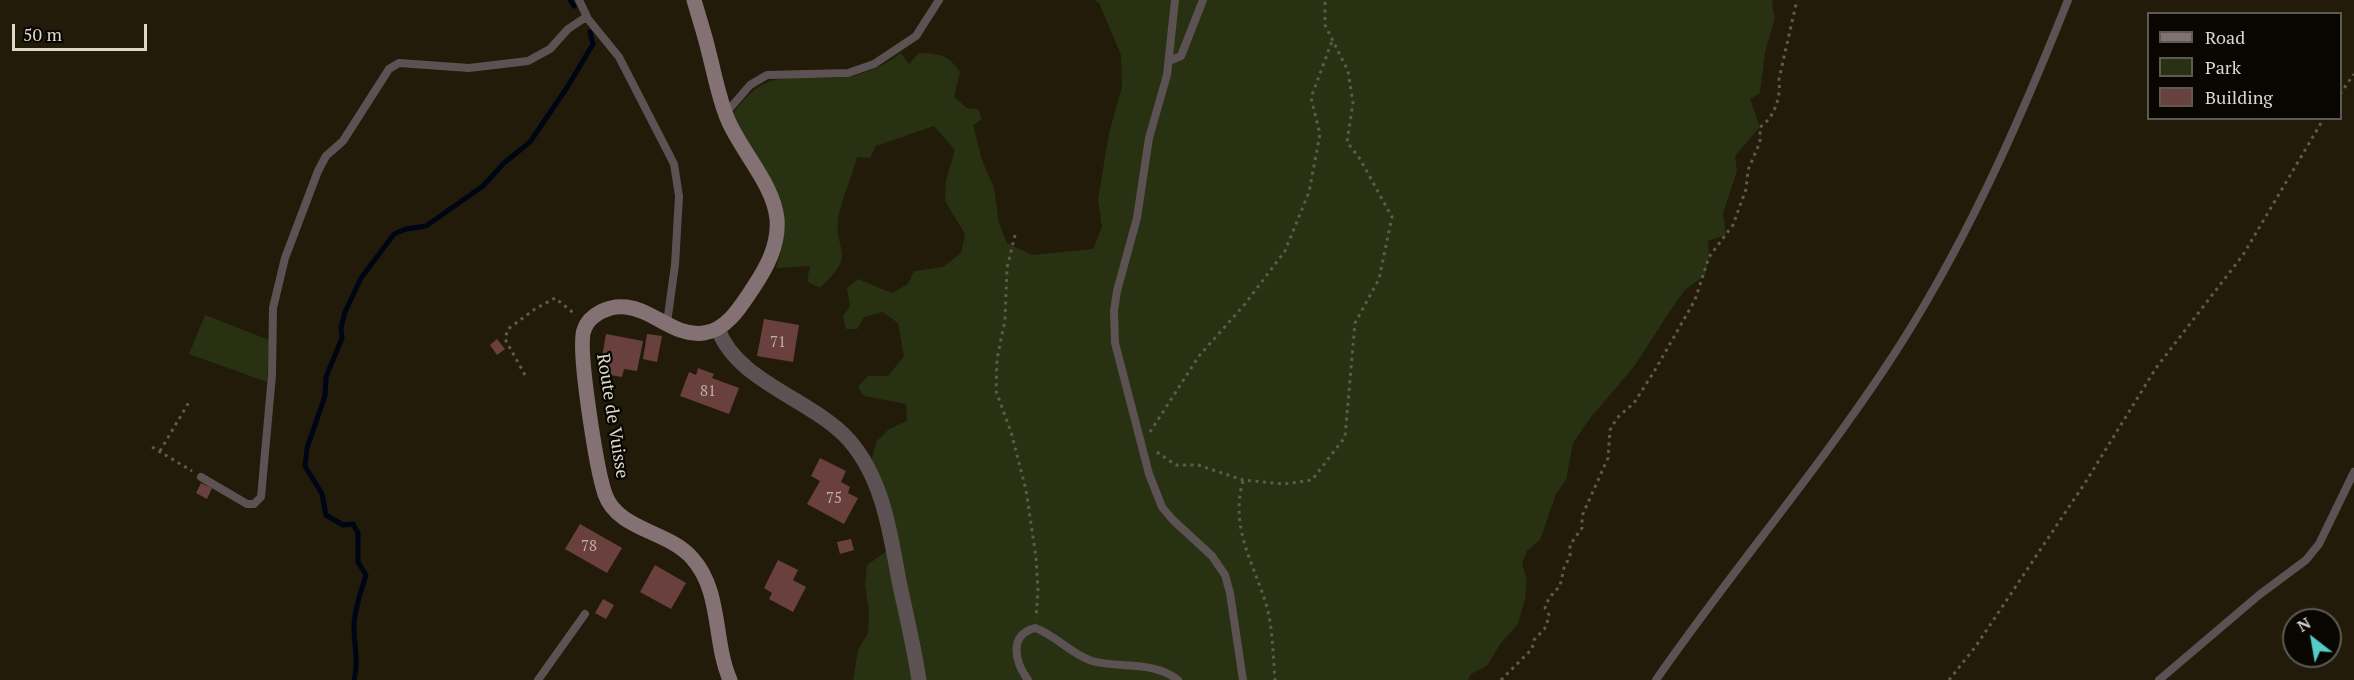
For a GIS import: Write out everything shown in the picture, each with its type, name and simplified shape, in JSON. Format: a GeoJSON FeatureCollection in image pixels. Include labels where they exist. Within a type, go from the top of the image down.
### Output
{"type":"FeatureCollection","features":[{"type":"Feature","properties":{"kind":"street"},"geometry":{"type":"LineString","coordinates":[[587,323],[597,314],[619,307],[636,309],[666,325],[694,333],[706,333],[718,329],[740,307],[762,273],[775,243],[776,213],[771,198],[725,114],[694,0]]}},
{"type":"Feature","properties":{"kind":"street","name":"Route de Vuisse"},"geometry":{"type":"LineString","coordinates":[[587,323],[582,340],[583,359],[601,478],[608,502],[616,513],[675,544],[696,563],[712,598],[718,640],[730,680]]}},
{"type":"Feature","properties":{"kind":"street"},"geometry":{"type":"LineString","coordinates":[[718,329],[724,344],[734,356],[770,384],[834,426],[855,447],[864,462],[878,489],[888,522],[919,680]]}},
{"type":"Feature","properties":{"kind":"lane"},"geometry":{"type":"LineString","coordinates":[[579,0],[588,18],[619,57],[674,164],[679,196],[675,265],[666,325]]}},
{"type":"Feature","properties":{"kind":"lane"},"geometry":{"type":"LineString","coordinates":[[725,114],[750,85],[767,75],[848,73],[874,64],[916,36],[939,0]]}},
{"type":"Feature","properties":{"kind":"lane"},"geometry":{"type":"LineString","coordinates":[[1175,0],[1165,87],[1149,138],[1137,218],[1117,291],[1114,311],[1118,358],[1149,474],[1162,507],[1212,556],[1225,575],[1230,593],[1243,680]]}},
{"type":"Feature","properties":{"kind":"lane"},"geometry":{"type":"LineString","coordinates":[[1169,61],[1181,56],[1203,0]]}},
{"type":"Feature","properties":{"kind":"lane"},"geometry":{"type":"LineString","coordinates":[[1656,680],[1886,366],[1931,295],[1980,204],[2068,0]]}},
{"type":"Feature","properties":{"kind":"lane"},"geometry":{"type":"LineString","coordinates":[[201,477],[247,504],[254,504],[261,497],[272,375],[273,308],[285,258],[318,171],[326,156],[343,141],[389,69],[399,63],[469,68],[528,61],[550,49],[568,28],[588,18]]}},
{"type":"Feature","properties":{"kind":"lane"},"geometry":{"type":"LineString","coordinates":[[2159,680],[2259,596],[2306,560],[2319,544],[2354,472]]}},
{"type":"Feature","properties":{"kind":"lane"},"geometry":{"type":"LineString","coordinates":[[538,680],[585,614]]}},
{"type":"Feature","properties":{"kind":"lane"},"geometry":{"type":"LineString","coordinates":[[1028,680],[1017,656],[1017,640],[1022,634],[1035,628],[1047,633],[1089,660],[1161,670],[1178,680]]}},
{"type":"Feature","properties":{"kind":"path"},"geometry":{"type":"LineString","coordinates":[[1325,0],[1325,25],[1347,71],[1353,103],[1347,142],[1360,159],[1392,217],[1379,279],[1355,323],[1345,437],[1312,480],[1284,484],[1243,480],[1198,465],[1176,465],[1153,448],[1141,445],[1199,356],[1245,304],[1285,251],[1310,192],[1320,134],[1311,98],[1332,41]]}},
{"type":"Feature","properties":{"kind":"path"},"geometry":{"type":"LineString","coordinates":[[1501,680],[1532,649],[1534,640],[1546,627],[1549,615],[1545,608],[1549,598],[1560,586],[1564,568],[1570,556],[1570,545],[1582,528],[1582,516],[1608,458],[1610,430],[1617,418],[1634,403],[1655,370],[1695,300],[1709,257],[1733,225],[1746,189],[1748,170],[1760,142],[1760,127],[1771,120],[1781,91],[1779,79],[1797,0]]}},
{"type":"Feature","properties":{"kind":"path"},"geometry":{"type":"LineString","coordinates":[[2342,91],[2354,74]]}},
{"type":"Feature","properties":{"kind":"path"},"geometry":{"type":"LineString","coordinates":[[1949,680],[1976,646],[2085,483],[2156,368],[2243,255],[2323,120]]}},
{"type":"Feature","properties":{"kind":"path"},"geometry":{"type":"LineString","coordinates":[[1015,235],[1007,268],[1005,320],[997,359],[996,391],[1011,432],[1026,490],[1036,557],[1038,591],[1035,628]]}},
{"type":"Feature","properties":{"kind":"path"},"geometry":{"type":"LineString","coordinates":[[525,375],[505,339],[508,329],[535,309],[555,298],[587,323]]}},
{"type":"Feature","properties":{"kind":"path"},"geometry":{"type":"LineString","coordinates":[[160,452],[189,402]]}},
{"type":"Feature","properties":{"kind":"path"},"geometry":{"type":"LineString","coordinates":[[152,447],[201,477]]}},
{"type":"Feature","properties":{"kind":"path"},"geometry":{"type":"LineString","coordinates":[[1243,480],[1239,492],[1241,536],[1267,609],[1274,640],[1275,680]]}},
{"type":"Feature","properties":{"kind":"green space"},"geometry":{"type":"Polygon","coordinates":[[[1094,0],[1773,0],[1775,18],[1765,52],[1760,93],[1750,99],[1760,127],[1735,156],[1737,171],[1723,213],[1726,235],[1708,241],[1709,257],[1705,275],[1685,290],[1633,368],[1591,417],[1573,443],[1566,480],[1556,494],[1540,540],[1527,551],[1522,563],[1527,580],[1525,599],[1518,624],[1501,643],[1487,666],[1471,674],[1468,680],[853,680],[858,650],[868,633],[869,610],[865,584],[867,565],[891,548],[869,468],[877,441],[889,429],[907,421],[906,404],[864,396],[858,387],[868,376],[888,376],[904,356],[898,323],[882,312],[864,317],[857,329],[846,329],[843,316],[850,306],[847,288],[858,279],[892,293],[908,284],[914,271],[943,267],[961,253],[965,234],[945,201],[946,180],[955,150],[934,126],[876,146],[870,158],[857,157],[838,220],[841,261],[820,288],[807,281],[810,266],[776,268],[784,233],[779,198],[732,114],[754,91],[771,81],[789,78],[854,76],[879,67],[901,53],[909,64],[919,53],[942,56],[947,58],[960,72],[954,97],[967,108],[978,109],[982,119],[973,125],[982,160],[994,188],[999,223],[1007,243],[1032,255],[1093,249],[1102,227],[1098,200],[1109,133],[1122,87],[1121,55],[1099,3],[1094,0]]]}},
{"type":"Feature","properties":{"kind":"green space"},"geometry":{"type":"Polygon","coordinates":[[[205,315],[269,340],[267,382],[189,354],[205,315]]]}},
{"type":"Feature","properties":{"kind":"building"},"geometry":{"type":"Polygon","coordinates":[[[764,319],[799,325],[793,362],[757,356],[764,319]]]}},
{"type":"Feature","properties":{"kind":"building"},"geometry":{"type":"Polygon","coordinates":[[[606,334],[643,341],[637,371],[624,369],[622,377],[605,374],[606,364],[601,363],[606,334]]]}},
{"type":"Feature","properties":{"kind":"building"},"geometry":{"type":"Polygon","coordinates":[[[647,334],[662,336],[657,362],[643,359],[647,334]]]}},
{"type":"Feature","properties":{"kind":"building"},"geometry":{"type":"Polygon","coordinates":[[[497,339],[505,349],[497,355],[490,345],[497,339]]]}},
{"type":"Feature","properties":{"kind":"building"},"geometry":{"type":"Polygon","coordinates":[[[698,368],[714,374],[712,378],[739,388],[729,414],[680,396],[689,372],[696,375],[698,368]]]}},
{"type":"Feature","properties":{"kind":"building"},"geometry":{"type":"Polygon","coordinates":[[[820,458],[846,471],[841,482],[850,487],[848,493],[858,498],[844,524],[807,504],[820,481],[811,476],[820,458]]]}},
{"type":"Feature","properties":{"kind":"building"},"geometry":{"type":"Polygon","coordinates":[[[201,483],[212,488],[207,499],[196,493],[201,483]]]}},
{"type":"Feature","properties":{"kind":"building"},"geometry":{"type":"Polygon","coordinates":[[[580,524],[622,548],[607,573],[565,549],[580,524]]]}},
{"type":"Feature","properties":{"kind":"building"},"geometry":{"type":"Polygon","coordinates":[[[851,539],[854,550],[840,554],[837,542],[851,539]]]}},
{"type":"Feature","properties":{"kind":"building"},"geometry":{"type":"Polygon","coordinates":[[[778,560],[798,570],[793,580],[806,587],[793,612],[769,599],[772,593],[764,588],[778,560]]]}},
{"type":"Feature","properties":{"kind":"building"},"geometry":{"type":"Polygon","coordinates":[[[655,565],[686,583],[671,609],[640,592],[655,565]]]}},
{"type":"Feature","properties":{"kind":"building"},"geometry":{"type":"Polygon","coordinates":[[[603,599],[614,605],[606,619],[595,613],[603,599]]]}},
{"type":"Feature","properties":{"kind":"waterway"},"geometry":{"type":"LineString","coordinates":[[570,0],[574,6]]}},
{"type":"Feature","properties":{"kind":"waterway"},"geometry":{"type":"LineString","coordinates":[[354,680],[356,660],[354,621],[366,575],[358,562],[358,533],[353,524],[343,525],[326,515],[322,494],[305,466],[307,448],[325,396],[326,377],[342,338],[341,328],[345,312],[361,278],[394,234],[406,229],[426,226],[483,186],[504,163],[530,142],[593,44],[590,32]]}}]}
